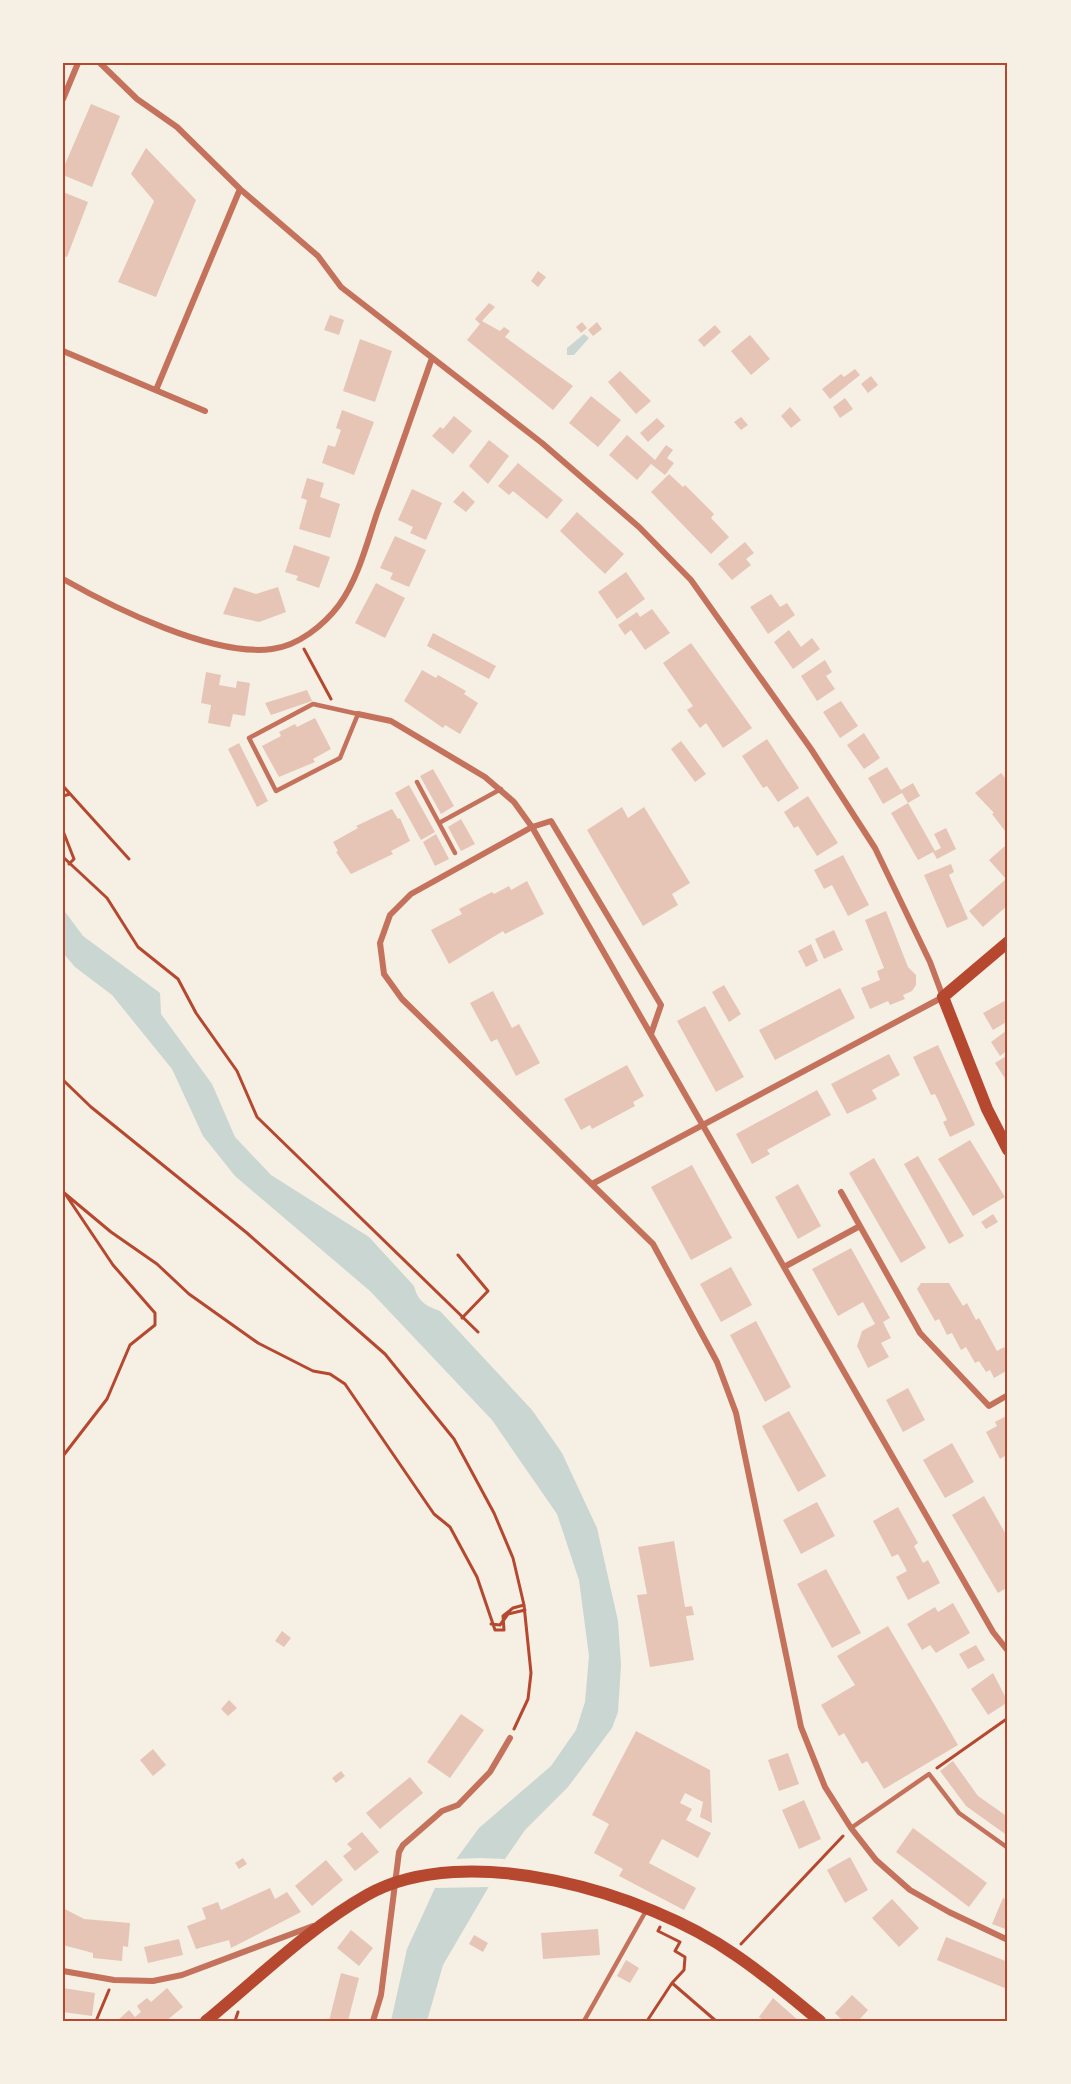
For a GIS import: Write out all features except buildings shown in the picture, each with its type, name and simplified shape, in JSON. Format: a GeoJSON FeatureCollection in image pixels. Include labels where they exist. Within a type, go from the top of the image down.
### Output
{"type":"FeatureCollection","features":[{"type":"Feature","properties":{"kind":"main road"},"geometry":{"type":"LineString","coordinates":[[1008,942],[943,997],[987,1109],[1008,1150]]}},
{"type":"Feature","properties":{"kind":"main road"},"geometry":{"type":"LineString","coordinates":[[206,2021],[331,1918],[368,1894],[396,1882],[434,1874],[477,1872],[517,1875],[573,1885],[648,1907],[733,1953],[820,2021]]}},
{"type":"Feature","properties":{"kind":"street"},"geometry":{"type":"LineString","coordinates":[[63,99],[78,63]]}},
{"type":"Feature","properties":{"kind":"street"},"geometry":{"type":"LineString","coordinates":[[100,63],[137,99],[177,126],[240,189],[318,256],[341,287],[581,476],[639,527],[691,580],[811,749],[876,848],[930,962],[943,997],[592,1184]]}},
{"type":"Feature","properties":{"kind":"street"},"geometry":{"type":"LineString","coordinates":[[156,390],[240,189]]}},
{"type":"Feature","properties":{"kind":"street"},"geometry":{"type":"LineString","coordinates":[[63,351],[205,411]]}},
{"type":"Feature","properties":{"kind":"street"},"geometry":{"type":"LineString","coordinates":[[63,579],[94,597],[202,642],[246,650],[274,649],[299,640],[319,626],[339,604],[357,569],[432,358]]}},
{"type":"Feature","properties":{"kind":"street"},"geometry":{"type":"LineString","coordinates":[[358,714],[391,721],[501,789],[532,827],[993,1632],[1008,1651]]}},
{"type":"Feature","properties":{"kind":"street"},"geometry":{"type":"LineString","coordinates":[[651,1034],[661,1005],[551,821],[532,827],[411,894],[390,915],[380,943],[384,974],[402,999],[653,1244],[717,1362],[736,1413],[801,1727],[825,1787],[851,1828],[876,1860],[910,1890],[949,1912],[1008,1940]]}},
{"type":"Feature","properties":{"kind":"street"},"geometry":{"type":"LineString","coordinates":[[841,1192],[920,1333],[989,1406],[1008,1395]]}},
{"type":"Feature","properties":{"kind":"street"},"geometry":{"type":"LineString","coordinates":[[784,1267],[860,1226]]}},
{"type":"Feature","properties":{"kind":"street"},"geometry":{"type":"LineString","coordinates":[[373,2021],[381,1995],[399,1852],[403,1845],[442,1811],[458,1805],[490,1772],[510,1738]]}},
{"type":"Feature","properties":{"kind":"street"},"geometry":{"type":"LineString","coordinates":[[63,1971],[114,1980],[153,1981],[182,1975],[331,1918]]}},
{"type":"Feature","properties":{"kind":"lane"},"geometry":{"type":"LineString","coordinates":[[313,704],[337,709],[358,714],[340,758],[276,791],[249,738],[313,704]]}},
{"type":"Feature","properties":{"kind":"lane"},"geometry":{"type":"LineString","coordinates":[[417,782],[455,853]]}},
{"type":"Feature","properties":{"kind":"lane"},"geometry":{"type":"LineString","coordinates":[[439,823],[501,789]]}},
{"type":"Feature","properties":{"kind":"lane"},"geometry":{"type":"LineString","coordinates":[[851,1828],[929,1774],[959,1813],[1008,1848]]}},
{"type":"Feature","properties":{"kind":"lane"},"geometry":{"type":"LineString","coordinates":[[584,2021],[648,1907]]}},
{"type":"Feature","properties":{"kind":"path"},"geometry":{"type":"LineString","coordinates":[[299,640],[337,709]]}},
{"type":"Feature","properties":{"kind":"path"},"geometry":{"type":"LineString","coordinates":[[63,786],[129,859]]}},
{"type":"Feature","properties":{"kind":"path"},"geometry":{"type":"LineString","coordinates":[[63,796],[70,794]]}},
{"type":"Feature","properties":{"kind":"path"},"geometry":{"type":"LineString","coordinates":[[63,831],[74,859],[69,864]]}},
{"type":"Feature","properties":{"kind":"path"},"geometry":{"type":"LineString","coordinates":[[63,857],[107,898],[138,947],[178,979],[196,1013],[237,1071],[257,1117],[478,1332]]}},
{"type":"Feature","properties":{"kind":"path"},"geometry":{"type":"LineString","coordinates":[[63,1080],[91,1107],[247,1233],[386,1354],[454,1439],[494,1512],[509,1549],[524,1607],[530,1682],[528,1699],[510,1738]]}},
{"type":"Feature","properties":{"kind":"path"},"geometry":{"type":"LineString","coordinates":[[64,1192],[111,1232],[157,1264],[189,1294],[258,1343],[313,1371],[330,1374],[345,1384],[434,1514],[450,1527],[477,1577],[485,1597],[491,1624],[496,1626],[503,1622],[502,1616],[506,1611],[524,1607]]}},
{"type":"Feature","properties":{"kind":"path"},"geometry":{"type":"LineString","coordinates":[[63,1456],[107,1399],[130,1345],[155,1325],[155,1313],[113,1265],[64,1192]]}},
{"type":"Feature","properties":{"kind":"path"},"geometry":{"type":"LineString","coordinates":[[458,1255],[488,1292],[462,1318]]}},
{"type":"Feature","properties":{"kind":"path"},"geometry":{"type":"LineString","coordinates":[[929,1774],[1008,1718]]}},
{"type":"Feature","properties":{"kind":"path"},"geometry":{"type":"LineString","coordinates":[[748,1936],[851,1828]]}},
{"type":"Feature","properties":{"kind":"path"},"geometry":{"type":"LineString","coordinates":[[647,2021],[672,1983],[684,1970],[685,1957],[675,1951],[680,1942],[658,1931]]}},
{"type":"Feature","properties":{"kind":"path"},"geometry":{"type":"LineString","coordinates":[[96,2021],[114,1980]]}},
{"type":"Feature","properties":{"kind":"path"},"geometry":{"type":"LineString","coordinates":[[672,1983],[716,2021]]}},
{"type":"Feature","properties":{"kind":"shaded area"},"geometry":{"type":"Polygon","coordinates":[[[584,334],[589,338],[574,355],[567,355],[567,348],[584,334]]]}},
{"type":"Feature","properties":{"kind":"shaded area"},"geometry":{"type":"Polygon","coordinates":[[[63,909],[83,936],[160,993],[161,1014],[212,1084],[235,1137],[271,1175],[369,1237],[414,1286],[423,1302],[440,1311],[532,1410],[562,1453],[597,1528],[618,1621],[621,1665],[618,1712],[612,1728],[568,1787],[525,1830],[505,1859],[443,1965],[427,2021],[391,2021],[407,1949],[435,1888],[479,1828],[551,1766],[576,1730],[585,1702],[589,1656],[579,1580],[557,1514],[492,1420],[370,1291],[235,1176],[203,1136],[172,1069],[112,995],[75,967],[63,953],[63,909]]]}},
{"type":"Feature","properties":{"kind":"pier"},"geometry":{"type":"Polygon","coordinates":[[[453,1859],[505,1859],[489,1887],[435,1888],[438,1879],[453,1859]]]}}]}
